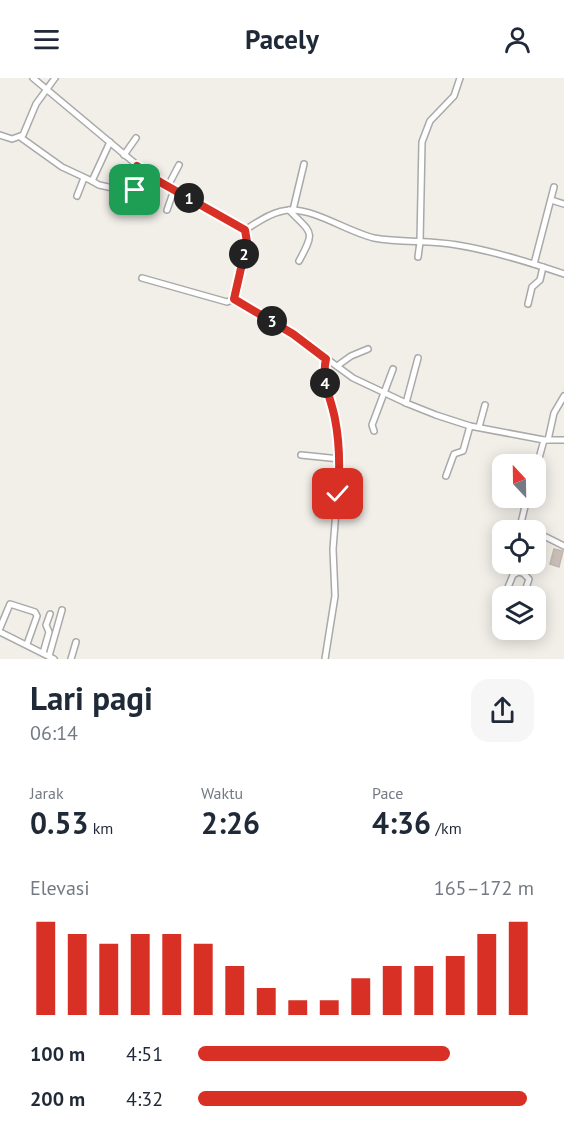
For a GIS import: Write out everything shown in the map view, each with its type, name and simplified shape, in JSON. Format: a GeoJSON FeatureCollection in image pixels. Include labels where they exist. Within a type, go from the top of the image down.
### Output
{"type":"FeatureCollection","features":[{"type":"Feature","properties":{"kind":"street"},"geometry":{"type":"LineString","coordinates":[[33,78],[149,175],[245,230]]}},
{"type":"Feature","properties":{"kind":"street"},"geometry":{"type":"LineString","coordinates":[[20,138],[45,89],[55,78]]}},
{"type":"Feature","properties":{"kind":"street"},"geometry":{"type":"LineString","coordinates":[[418,257],[422,142],[430,121],[454,96],[460,78]]}},
{"type":"Feature","properties":{"kind":"street"},"geometry":{"type":"LineString","coordinates":[[0,136],[20,138],[62,168],[113,189]]}},
{"type":"Feature","properties":{"kind":"street"},"geometry":{"type":"LineString","coordinates":[[124,155],[136,138]]}},
{"type":"Feature","properties":{"kind":"street"},"geometry":{"type":"LineString","coordinates":[[92,181],[110,142]]}},
{"type":"Feature","properties":{"kind":"street"},"geometry":{"type":"LineString","coordinates":[[291,210],[304,164]]}},
{"type":"Feature","properties":{"kind":"street"},"geometry":{"type":"LineString","coordinates":[[168,186],[178,165]]}},
{"type":"Feature","properties":{"kind":"street"},"geometry":{"type":"LineString","coordinates":[[135,190],[129,186],[137,166]]}},
{"type":"Feature","properties":{"kind":"street"},"geometry":{"type":"LineString","coordinates":[[142,202],[149,175]]}},
{"type":"Feature","properties":{"kind":"street"},"geometry":{"type":"LineString","coordinates":[[77,196],[84,178]]}},
{"type":"Feature","properties":{"kind":"street"},"geometry":{"type":"LineString","coordinates":[[534,264],[554,187]]}},
{"type":"Feature","properties":{"kind":"street"},"geometry":{"type":"LineString","coordinates":[[167,210],[174,190]]}},
{"type":"Feature","properties":{"kind":"street"},"geometry":{"type":"LineString","coordinates":[[551,200],[564,204]]}},
{"type":"Feature","properties":{"kind":"street"},"geometry":{"type":"LineString","coordinates":[[291,210],[306,226],[310,235],[299,261]]}},
{"type":"Feature","properties":{"kind":"street"},"geometry":{"type":"LineString","coordinates":[[245,230],[266,218],[291,210],[316,216],[375,238],[456,244],[564,274]]}},
{"type":"Feature","properties":{"kind":"street"},"geometry":{"type":"LineString","coordinates":[[234,299],[247,242],[245,230]]}},
{"type":"Feature","properties":{"kind":"street"},"geometry":{"type":"LineString","coordinates":[[528,304],[532,287],[540,279],[543,267]]}},
{"type":"Feature","properties":{"kind":"street"},"geometry":{"type":"LineString","coordinates":[[142,278],[227,302],[234,299]]}},
{"type":"Feature","properties":{"kind":"street"},"geometry":{"type":"LineString","coordinates":[[234,299],[293,334],[353,378],[406,403],[470,426],[546,440],[564,440]]}},
{"type":"Feature","properties":{"kind":"street"},"geometry":{"type":"LineString","coordinates":[[337,366],[351,356],[368,349]]}},
{"type":"Feature","properties":{"kind":"street"},"geometry":{"type":"LineString","coordinates":[[406,403],[418,358]]}},
{"type":"Feature","properties":{"kind":"street"},"geometry":{"type":"LineString","coordinates":[[325,659],[334,607],[333,549],[340,459],[334,417],[324,377],[326,359]]}},
{"type":"Feature","properties":{"kind":"street"},"geometry":{"type":"LineString","coordinates":[[374,431],[372,425],[386,394],[393,369]]}},
{"type":"Feature","properties":{"kind":"street"},"geometry":{"type":"LineString","coordinates":[[541,454],[554,413],[564,396]]}},
{"type":"Feature","properties":{"kind":"street"},"geometry":{"type":"LineString","coordinates":[[479,427],[485,405]]}},
{"type":"Feature","properties":{"kind":"street"},"geometry":{"type":"LineString","coordinates":[[446,476],[454,454],[463,451],[470,426]]}},
{"type":"Feature","properties":{"kind":"street"},"geometry":{"type":"LineString","coordinates":[[301,455],[340,459]]}},
{"type":"Feature","properties":{"kind":"street"},"geometry":{"type":"LineString","coordinates":[[546,537],[564,546]]}},
{"type":"Feature","properties":{"kind":"street"},"geometry":{"type":"LineString","coordinates":[[27,644],[38,616],[35,612],[10,604],[0,630],[52,658],[62,610]]}},
{"type":"Feature","properties":{"kind":"street"},"geometry":{"type":"LineString","coordinates":[[43,653],[49,632],[46,625],[50,614]]}},
{"type":"Feature","properties":{"kind":"street"},"geometry":{"type":"LineString","coordinates":[[71,659],[76,642]]}},
{"type":"Feature","properties":{"kind":"building"},"geometry":{"type":"Polygon","coordinates":[[[554,549],[563,551],[559,567],[550,564],[554,549]]]}},
{"type":"Feature","properties":{"kind":"route"},"geometry":{"type":"LineString","coordinates":[[135,190],[129,186],[137,166],[160,182],[245,230],[247,242],[234,299],[293,334],[326,359],[323,369],[324,377],[334,417],[340,459],[338,494]]}}]}
